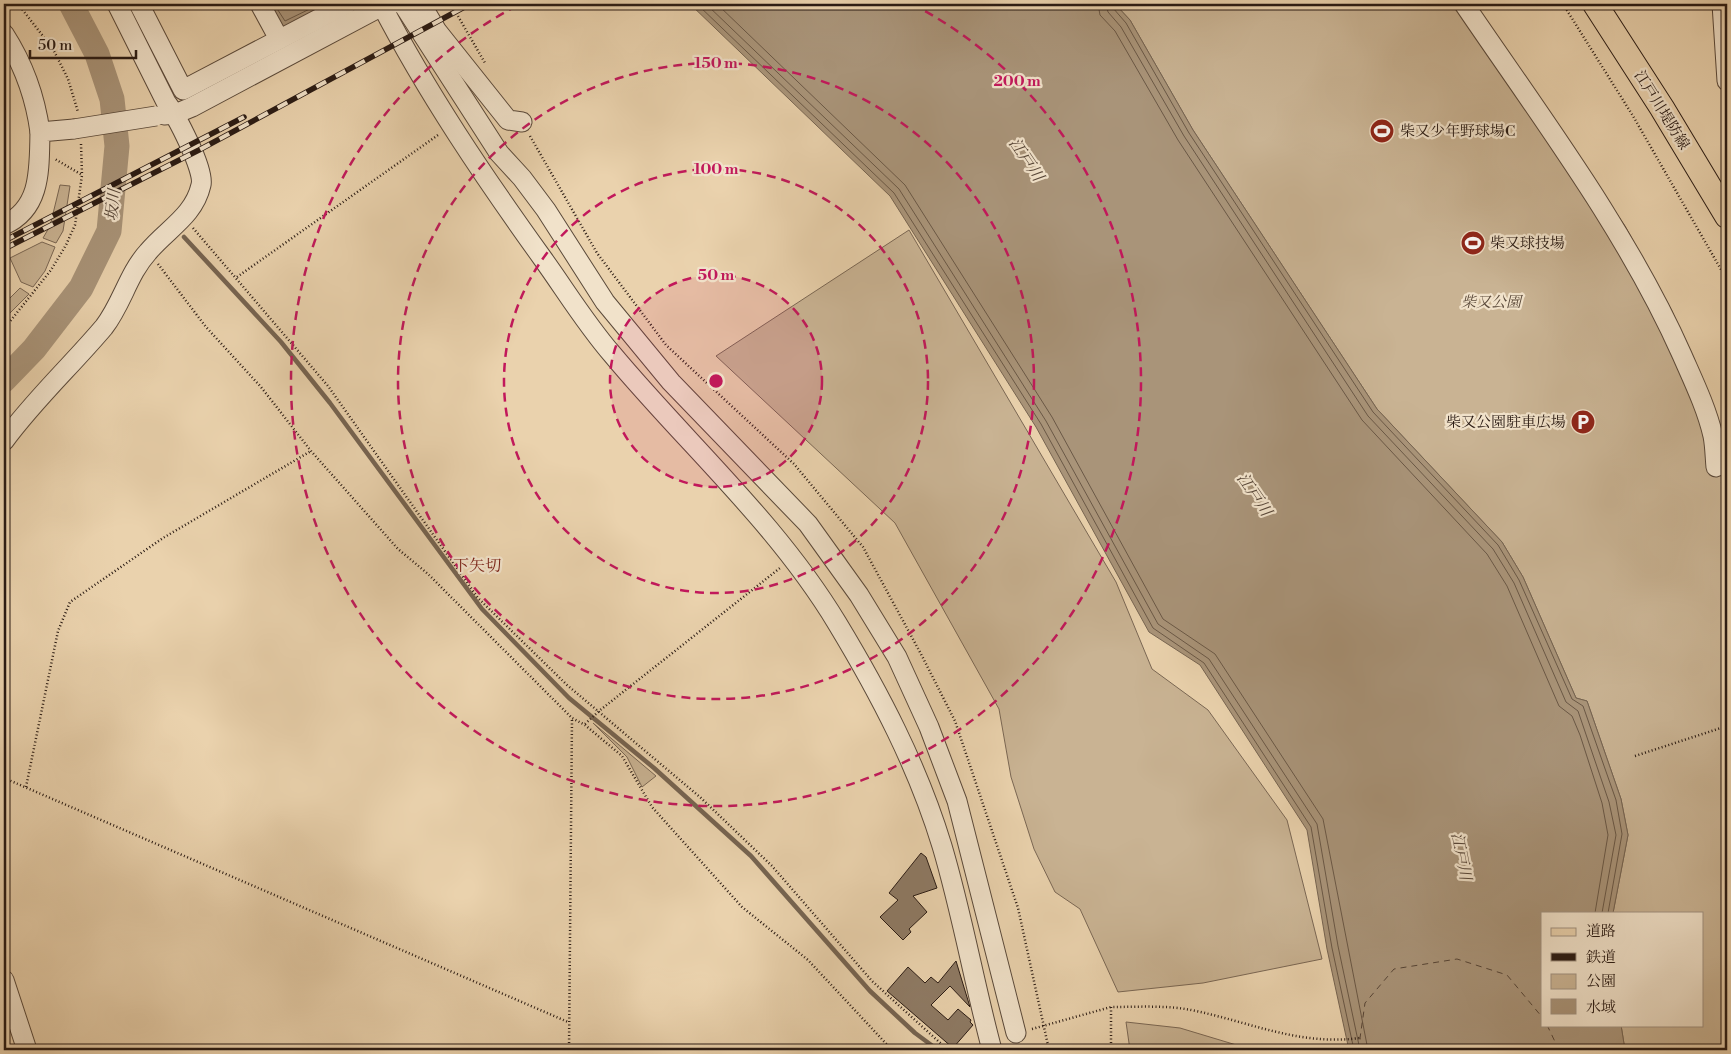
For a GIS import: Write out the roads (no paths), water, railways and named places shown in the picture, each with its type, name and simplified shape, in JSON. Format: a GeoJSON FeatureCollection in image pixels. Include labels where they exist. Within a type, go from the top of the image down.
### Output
{"type":"FeatureCollection","features":[{"type":"Feature","properties":{"kind":"main road","name":"江戸川堤防線"},"geometry":{"type":"LineString","coordinates":[[1595,4],[1662,108],[1727,216]]}},
{"type":"Feature","properties":{"kind":"street"},"geometry":{"type":"LineString","coordinates":[[4,441],[23,414],[104,326],[120,303],[136,267],[148,251],[183,219],[196,198],[202,183],[201,170],[175,114],[166,102],[117,4]]}},
{"type":"Feature","properties":{"kind":"street"},"geometry":{"type":"LineString","coordinates":[[139,4],[183,90],[347,4]]}},
{"type":"Feature","properties":{"kind":"street"},"geometry":{"type":"LineString","coordinates":[[260,4],[279,39]]}},
{"type":"Feature","properties":{"kind":"street"},"geometry":{"type":"LineString","coordinates":[[40,132],[175,114],[192,107],[386,4],[452,125],[591,330],[638,385],[751,506],[814,587],[855,655],[908,754],[943,849],[992,1050]]}},
{"type":"Feature","properties":{"kind":"street"},"geometry":{"type":"LineString","coordinates":[[403,4],[499,153],[522,178],[546,210],[605,302],[671,382],[808,524],[859,595],[897,657],[929,727],[956,801],[1016,1033]]}},
{"type":"Feature","properties":{"kind":"street"},"geometry":{"type":"LineString","coordinates":[[421,4],[438,32],[508,120],[522,122]]}},
{"type":"Feature","properties":{"kind":"street"},"geometry":{"type":"LineString","coordinates":[[1464,4],[1596,201],[1641,275],[1669,327],[1692,377],[1721,461]]}},
{"type":"Feature","properties":{"kind":"street"},"geometry":{"type":"LineString","coordinates":[[1722,4],[1727,81]]}},
{"type":"Feature","properties":{"kind":"street"},"geometry":{"type":"LineString","coordinates":[[4,34],[20,59],[28,79],[36,104],[40,132],[39,176],[30,204],[15,219],[4,225]]}},
{"type":"Feature","properties":{"kind":"street"},"geometry":{"type":"LineString","coordinates":[[4,980],[26,1050]]}},
{"type":"Feature","properties":{"kind":"water"},"geometry":{"type":"Polygon","coordinates":[[[269,4],[331,4],[282,29],[269,4]]]}},
{"type":"Feature","properties":{"kind":"water","name":"江戸川"},"geometry":{"type":"Polygon","coordinates":[[[690,4],[1115,4],[1130,20],[1193,130],[1377,409],[1502,542],[1523,577],[1576,698],[1587,701],[1621,799],[1628,835],[1613,912],[1541,912],[1541,1026],[1621,1026],[1625,1050],[1349,1050],[1327,949],[1307,830],[1200,665],[1149,632],[1036,427],[890,196],[690,4]]]}},
{"type":"Feature","properties":{"kind":"waterway","name":"坂川"},"geometry":{"type":"LineString","coordinates":[[4,380],[34,349],[81,288],[109,231],[117,146],[112,99],[97,54],[71,4]]}},
{"type":"Feature","properties":{"kind":"waterway"},"geometry":{"type":"LineString","coordinates":[[184,237],[281,342],[330,403],[482,609],[569,698],[654,768],[751,856],[870,991],[915,1033],[938,1050]]}},
{"type":"Feature","properties":{"kind":"railway"},"geometry":{"type":"LineString","coordinates":[[4,249],[199,150],[470,4]]}},
{"type":"Feature","properties":{"kind":"railway"},"geometry":{"type":"LineString","coordinates":[[4,241],[244,117]]}},
{"type":"Feature","properties":{"kind":"place","name":"柴又少年野球場C"},"geometry":{"type":"Point","coordinates":[1382,131]}},
{"type":"Feature","properties":{"kind":"place","name":"柴又球技場"},"geometry":{"type":"Point","coordinates":[1473,243]}},
{"type":"Feature","properties":{"kind":"place","name":"柴又公園駐車広場"},"geometry":{"type":"Point","coordinates":[1583,422]}},
{"type":"Feature","properties":{"kind":"district","name":"下矢切"},"geometry":{"type":"Point","coordinates":[477,565]}},
{"type":"Feature","properties":{"kind":"park label","name":"柴又公園"},"geometry":{"type":"Point","coordinates":[1491,302]}}]}
